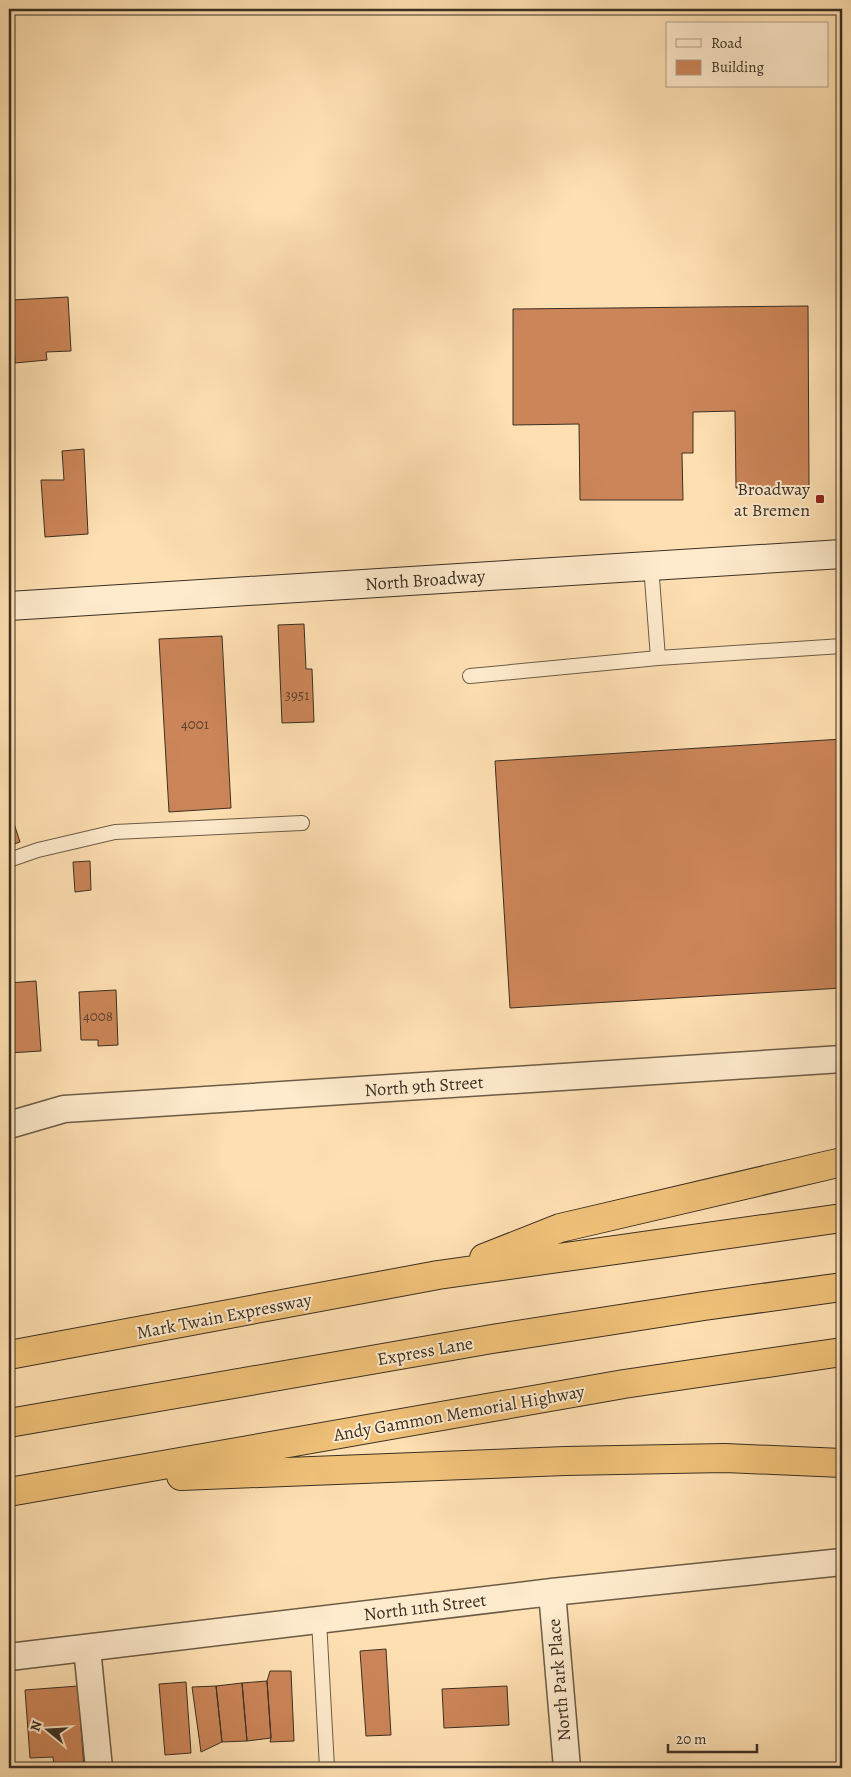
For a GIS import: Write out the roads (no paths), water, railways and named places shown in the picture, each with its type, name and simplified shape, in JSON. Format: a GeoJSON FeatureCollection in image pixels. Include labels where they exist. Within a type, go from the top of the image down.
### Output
{"type":"FeatureCollection","features":[{"type":"Feature","properties":{"kind":"highway"},"geometry":{"type":"LineString","coordinates":[[438,1276],[560,1228],[842,1162]]}},
{"type":"Feature","properties":{"kind":"highway"},"geometry":{"type":"LineString","coordinates":[[438,1276],[842,1218]]}},
{"type":"Feature","properties":{"kind":"highway","name":"Mark Twain Expressway"},"geometry":{"type":"LineString","coordinates":[[9,1355],[438,1276]]}},
{"type":"Feature","properties":{"kind":"highway","name":"Express Lane"},"geometry":{"type":"LineString","coordinates":[[9,1423],[492,1339],[842,1287]]}},
{"type":"Feature","properties":{"kind":"highway","name":"Andy Gammon Memorial Highway"},"geometry":{"type":"LineString","coordinates":[[77,1480],[605,1387],[842,1352]]}},
{"type":"Feature","properties":{"kind":"highway"},"geometry":{"type":"LineString","coordinates":[[9,1492],[77,1480],[575,1461],[725,1458],[842,1463]]}},
{"type":"Feature","properties":{"kind":"main road","name":"North Broadway"},"geometry":{"type":"LineString","coordinates":[[9,606],[842,554]]}},
{"type":"Feature","properties":{"kind":"street","name":"North 9th Street"},"geometry":{"type":"LineString","coordinates":[[9,1125],[64,1109],[842,1059]]}},
{"type":"Feature","properties":{"kind":"street","name":"North 11th Street"},"geometry":{"type":"LineString","coordinates":[[9,1657],[552,1592],[842,1562]]}},
{"type":"Feature","properties":{"kind":"street","name":"North Park Place"},"geometry":{"type":"LineString","coordinates":[[552,1592],[567,1768]]}},
{"type":"Feature","properties":{"kind":"street"},"geometry":{"type":"LineString","coordinates":[[88,1648],[99,1768]]}},
{"type":"Feature","properties":{"kind":"lane"},"geometry":{"type":"LineString","coordinates":[[651,565],[658,658]]}},
{"type":"Feature","properties":{"kind":"lane"},"geometry":{"type":"LineString","coordinates":[[470,676],[658,658],[842,646]]}},
{"type":"Feature","properties":{"kind":"lane"},"geometry":{"type":"LineString","coordinates":[[9,860],[38,850],[115,832],[302,823]]}},
{"type":"Feature","properties":{"kind":"lane"},"geometry":{"type":"LineString","coordinates":[[319,1620],[327,1768]]}},
{"type":"Feature","properties":{"kind":"place","name":"Broadway at Bremen"},"geometry":{"type":"Point","coordinates":[820,499]}}]}
